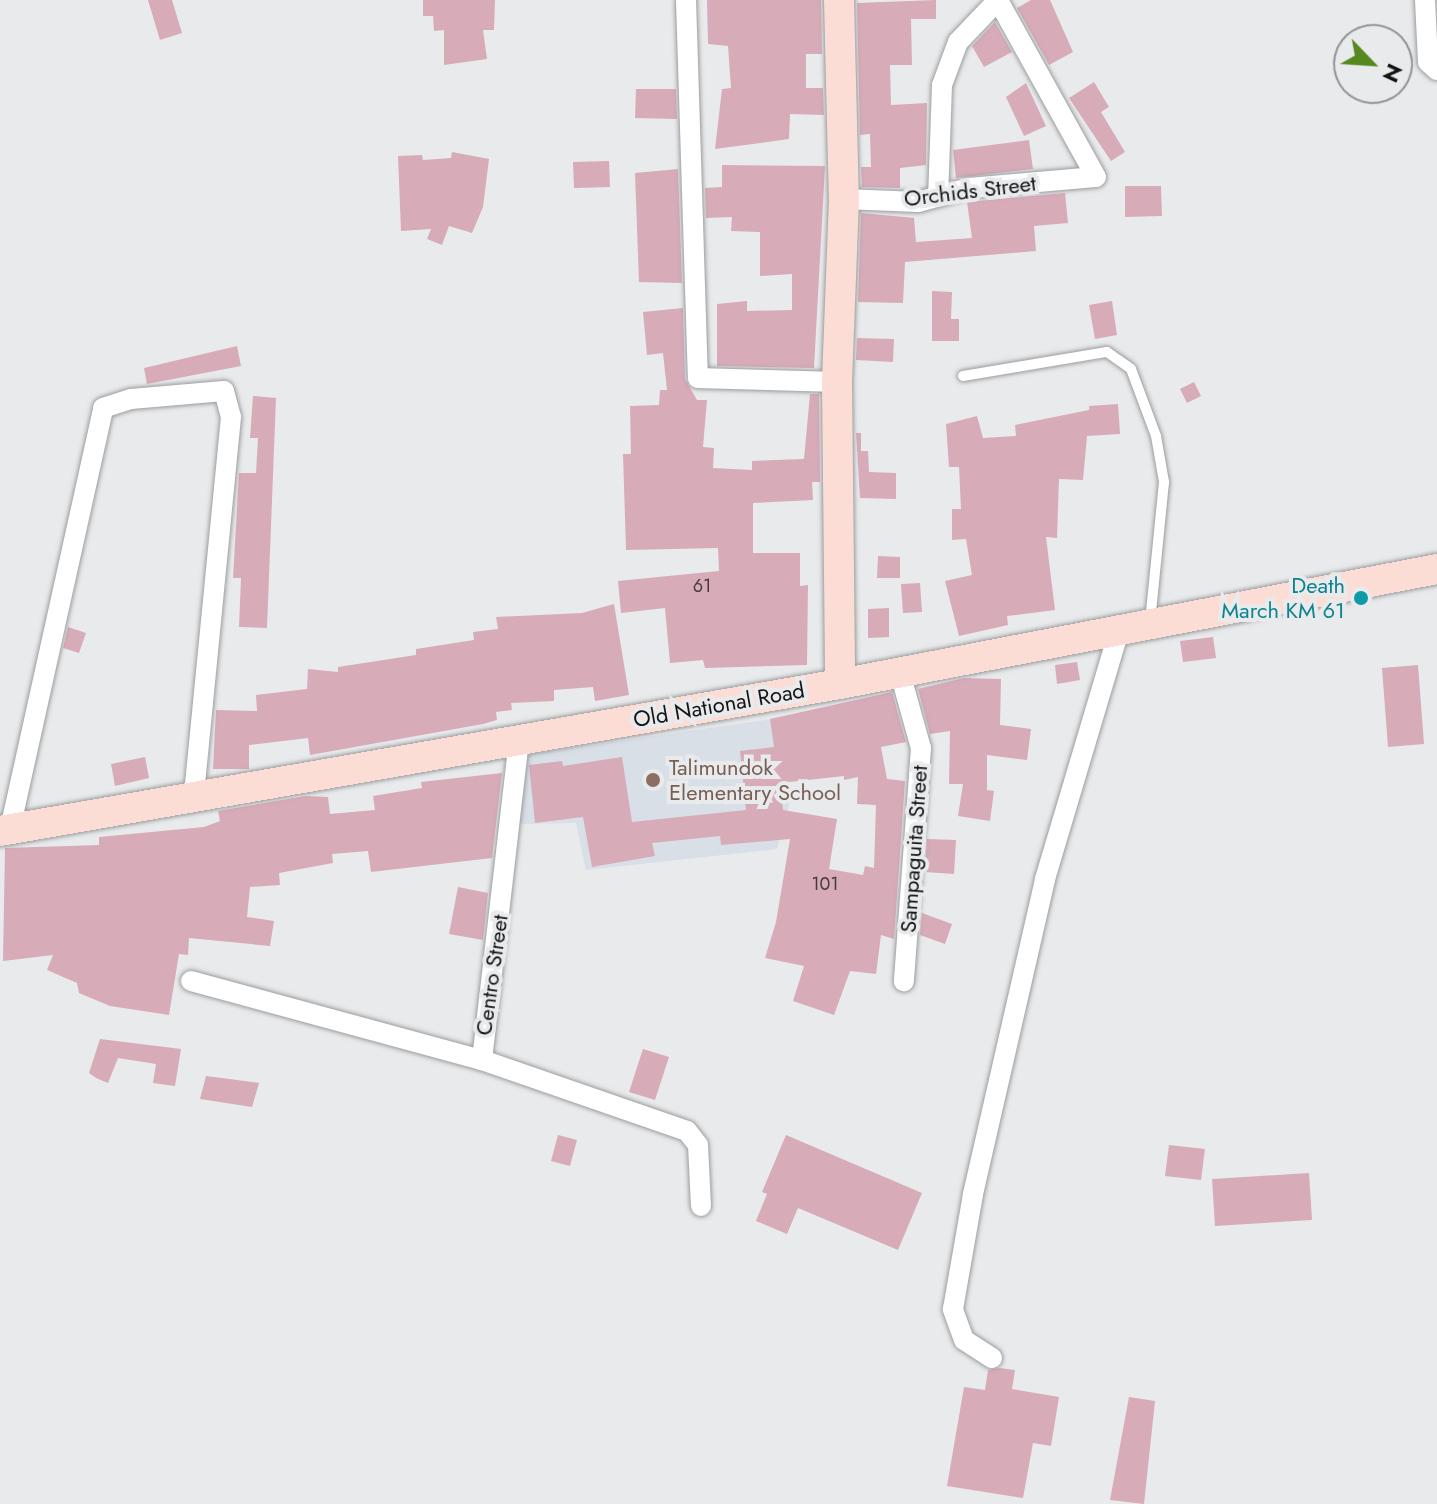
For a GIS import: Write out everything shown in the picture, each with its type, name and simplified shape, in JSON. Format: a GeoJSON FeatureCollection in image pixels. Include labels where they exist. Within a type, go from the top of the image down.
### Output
{"type":"FeatureCollection","features":[{"type":"Feature","properties":{"kind":"main road"},"geometry":{"type":"LineString","coordinates":[[839,0],[844,199],[837,382],[840,684]]}},
{"type":"Feature","properties":{"kind":"main road","name":"Old National Road"},"geometry":{"type":"LineString","coordinates":[[5,830],[840,684],[1437,569]]}},
{"type":"Feature","properties":{"kind":"street"},"geometry":{"type":"LineString","coordinates":[[686,0],[698,378],[837,382]]}},
{"type":"Feature","properties":{"kind":"street","name":"Orchids Street"},"geometry":{"type":"LineString","coordinates":[[844,199],[918,202],[938,197],[969,188],[1096,177],[998,0],[958,42],[942,85],[938,197]]}},
{"type":"Feature","properties":{"kind":"street"},"geometry":{"type":"LineString","coordinates":[[1425,0],[1428,62],[1437,70]]}},
{"type":"Feature","properties":{"kind":"street"},"geometry":{"type":"LineString","coordinates":[[5,830],[103,408],[131,399],[224,391],[231,417],[194,797]]}},
{"type":"Feature","properties":{"kind":"street"},"geometry":{"type":"LineString","coordinates":[[992,1358],[964,1340],[953,1309],[973,1194],[1045,879],[1119,630]]}},
{"type":"Feature","properties":{"kind":"street","name":"Sampaguita Street"},"geometry":{"type":"LineString","coordinates":[[900,673],[921,748],[904,981]]}},
{"type":"Feature","properties":{"kind":"street","name":"Centro Street"},"geometry":{"type":"LineString","coordinates":[[519,740],[482,1060],[687,1131],[698,1145],[701,1206]]}},
{"type":"Feature","properties":{"kind":"street"},"geometry":{"type":"LineString","coordinates":[[191,981],[482,1060]]}},
{"type":"Feature","properties":{"kind":"lane"},"geometry":{"type":"LineString","coordinates":[[963,376],[1107,352],[1131,369],[1156,436],[1164,482],[1150,624]]}},
{"type":"Feature","properties":{"kind":"shaded area","name":"Talimundok Elementary School"},"geometry":{"type":"Polygon","coordinates":[[[773,719],[789,805],[777,849],[586,870],[576,823],[517,824],[523,755],[773,719]]]}},
{"type":"Feature","properties":{"kind":"building"},"geometry":{"type":"Polygon","coordinates":[[[148,0],[172,0],[182,33],[160,40],[148,0]]]}},
{"type":"Feature","properties":{"kind":"building"},"geometry":{"type":"Polygon","coordinates":[[[423,0],[495,0],[494,30],[483,30],[487,59],[444,65],[444,30],[434,31],[433,16],[423,16],[423,0]]]}},
{"type":"Feature","properties":{"kind":"building"},"geometry":{"type":"Polygon","coordinates":[[[707,0],[821,0],[822,54],[806,54],[806,88],[823,88],[824,115],[790,114],[789,139],[715,149],[722,89],[731,88],[728,46],[708,44],[707,0]]]}},
{"type":"Feature","properties":{"kind":"building"},"geometry":{"type":"Polygon","coordinates":[[[936,0],[936,19],[911,19],[912,65],[890,65],[891,105],[927,103],[926,165],[900,168],[900,188],[862,187],[861,167],[871,167],[870,134],[860,135],[857,3],[936,0]]]}},
{"type":"Feature","properties":{"kind":"building"},"geometry":{"type":"Polygon","coordinates":[[[1031,0],[1050,0],[1073,52],[1049,65],[1017,8],[1031,0]]]}},
{"type":"Feature","properties":{"kind":"building"},"geometry":{"type":"Polygon","coordinates":[[[995,22],[1012,52],[984,67],[972,46],[995,22]]]}},
{"type":"Feature","properties":{"kind":"building"},"geometry":{"type":"Polygon","coordinates":[[[1094,82],[1109,107],[1101,112],[1125,152],[1111,161],[1069,98],[1094,82]]]}},
{"type":"Feature","properties":{"kind":"building"},"geometry":{"type":"Polygon","coordinates":[[[1026,83],[1046,126],[1024,136],[1006,97],[1026,83]]]}},
{"type":"Feature","properties":{"kind":"building"},"geometry":{"type":"Polygon","coordinates":[[[636,89],[676,89],[677,119],[635,118],[636,89]]]}},
{"type":"Feature","properties":{"kind":"building"},"geometry":{"type":"Polygon","coordinates":[[[1029,140],[1033,169],[956,178],[953,150],[1029,140]]]}},
{"type":"Feature","properties":{"kind":"building"},"geometry":{"type":"Polygon","coordinates":[[[452,152],[489,159],[483,207],[472,233],[449,226],[442,245],[427,239],[431,229],[401,231],[398,156],[422,155],[423,160],[451,158],[452,152]]]}},
{"type":"Feature","properties":{"kind":"building"},"geometry":{"type":"Polygon","coordinates":[[[609,161],[610,187],[574,188],[573,162],[609,161]]]}},
{"type":"Feature","properties":{"kind":"building"},"geometry":{"type":"Polygon","coordinates":[[[722,165],[825,166],[814,368],[717,366],[717,304],[747,301],[747,311],[792,310],[792,274],[760,276],[760,232],[731,231],[732,217],[706,218],[705,188],[722,187],[722,165]]]}},
{"type":"Feature","properties":{"kind":"building"},"geometry":{"type":"Polygon","coordinates":[[[678,169],[682,283],[639,282],[635,173],[678,169]]]}},
{"type":"Feature","properties":{"kind":"building"},"geometry":{"type":"Polygon","coordinates":[[[1125,186],[1161,186],[1162,216],[1125,217],[1125,186]]]}},
{"type":"Feature","properties":{"kind":"building"},"geometry":{"type":"Polygon","coordinates":[[[1065,193],[1068,223],[1034,226],[1036,251],[905,262],[903,303],[858,302],[861,213],[914,218],[916,242],[972,238],[967,202],[1065,193]]]}},
{"type":"Feature","properties":{"kind":"building"},"geometry":{"type":"Polygon","coordinates":[[[932,291],[952,292],[951,319],[959,319],[959,341],[932,341],[932,291]]]}},
{"type":"Feature","properties":{"kind":"building"},"geometry":{"type":"Polygon","coordinates":[[[1112,301],[1117,335],[1095,339],[1089,305],[1112,301]]]}},
{"type":"Feature","properties":{"kind":"building"},"geometry":{"type":"Polygon","coordinates":[[[683,308],[685,379],[697,400],[707,400],[703,447],[714,448],[713,468],[752,470],[752,461],[804,459],[810,394],[819,394],[820,482],[812,482],[813,500],[753,503],[753,553],[800,553],[800,586],[808,585],[807,665],[705,668],[703,660],[670,663],[665,608],[621,613],[618,581],[719,571],[718,548],[626,550],[623,454],[631,454],[630,406],[659,405],[660,390],[667,390],[663,353],[647,355],[643,312],[683,308]]]}},
{"type":"Feature","properties":{"kind":"building"},"geometry":{"type":"Polygon","coordinates":[[[857,338],[894,339],[893,362],[856,360],[857,338]]]}},
{"type":"Feature","properties":{"kind":"building"},"geometry":{"type":"Polygon","coordinates":[[[237,346],[241,366],[147,384],[144,368],[237,346]]]}},
{"type":"Feature","properties":{"kind":"building"},"geometry":{"type":"Polygon","coordinates":[[[1194,382],[1201,396],[1187,403],[1180,389],[1194,382]]]}},
{"type":"Feature","properties":{"kind":"building"},"geometry":{"type":"Polygon","coordinates":[[[253,396],[276,398],[267,628],[239,627],[241,578],[233,578],[239,473],[256,473],[258,438],[250,438],[253,396]]]}},
{"type":"Feature","properties":{"kind":"building"},"geometry":{"type":"Polygon","coordinates":[[[1118,404],[1120,434],[1087,436],[1083,480],[1059,479],[1057,538],[1046,537],[1055,610],[1007,616],[1008,625],[959,636],[945,581],[972,575],[966,539],[952,540],[952,509],[961,509],[959,467],[949,467],[946,424],[977,416],[983,438],[1016,436],[1015,425],[1089,410],[1089,406],[1118,404]]]}},
{"type":"Feature","properties":{"kind":"building"},"geometry":{"type":"Polygon","coordinates":[[[856,433],[861,433],[861,451],[868,451],[869,472],[896,473],[896,499],[860,498],[856,433]]]}},
{"type":"Feature","properties":{"kind":"building"},"geometry":{"type":"Polygon","coordinates":[[[878,556],[900,557],[900,578],[877,578],[878,556]]]}},
{"type":"Feature","properties":{"kind":"building"},"geometry":{"type":"Polygon","coordinates":[[[920,583],[922,612],[903,613],[901,584],[920,583]]]}},
{"type":"Feature","properties":{"kind":"building"},"geometry":{"type":"Polygon","coordinates":[[[614,604],[629,695],[595,701],[593,687],[554,690],[554,701],[511,703],[512,710],[496,712],[497,720],[483,724],[310,755],[308,738],[249,745],[249,769],[213,769],[216,710],[257,711],[256,695],[307,689],[308,669],[338,672],[338,667],[416,655],[416,649],[474,640],[473,632],[498,629],[496,617],[582,613],[614,604]]]}},
{"type":"Feature","properties":{"kind":"building"},"geometry":{"type":"Polygon","coordinates":[[[889,608],[889,637],[868,638],[868,609],[889,608]]]}},
{"type":"Feature","properties":{"kind":"building"},"geometry":{"type":"Polygon","coordinates":[[[68,627],[86,633],[79,653],[63,648],[68,627]]]}},
{"type":"Feature","properties":{"kind":"building"},"geometry":{"type":"Polygon","coordinates":[[[1213,637],[1216,658],[1183,662],[1180,641],[1213,637]]]}},
{"type":"Feature","properties":{"kind":"building"},"geometry":{"type":"Polygon","coordinates":[[[1077,662],[1080,680],[1057,684],[1055,665],[1077,662]]]}},
{"type":"Feature","properties":{"kind":"building"},"geometry":{"type":"Polygon","coordinates":[[[1418,665],[1424,744],[1388,747],[1382,668],[1418,665]]]}},
{"type":"Feature","properties":{"kind":"building"},"geometry":{"type":"Polygon","coordinates":[[[964,678],[1001,679],[1000,725],[1031,729],[1027,760],[987,755],[987,790],[994,791],[990,821],[958,816],[963,784],[949,784],[950,731],[930,734],[918,689],[964,678]]]}},
{"type":"Feature","properties":{"kind":"building"},"geometry":{"type":"Polygon","coordinates":[[[892,692],[906,742],[881,747],[887,779],[905,781],[894,939],[881,935],[876,974],[850,971],[834,1015],[793,1001],[804,966],[765,958],[776,922],[790,839],[721,845],[720,836],[652,843],[655,856],[592,867],[583,817],[535,823],[529,765],[562,761],[563,766],[622,757],[632,822],[746,810],[740,751],[774,747],[770,719],[892,692]],[[844,776],[780,783],[783,810],[837,819],[829,869],[863,875],[865,866],[874,868],[876,805],[857,804],[858,777],[844,780],[844,776]]]}},
{"type":"Feature","properties":{"kind":"building"},"geometry":{"type":"Polygon","coordinates":[[[145,757],[149,778],[115,786],[111,764],[145,757]]]}},
{"type":"Feature","properties":{"kind":"building"},"geometry":{"type":"Polygon","coordinates":[[[502,773],[492,858],[371,872],[368,851],[332,854],[333,863],[279,873],[280,885],[250,887],[247,917],[274,921],[270,946],[189,938],[188,955],[179,954],[169,1015],[110,1006],[79,993],[77,983],[47,970],[53,955],[3,961],[5,848],[99,845],[99,837],[204,827],[220,821],[218,811],[306,796],[328,797],[330,814],[375,810],[373,796],[422,788],[421,782],[502,773]]]}},
{"type":"Feature","properties":{"kind":"building"},"geometry":{"type":"Polygon","coordinates":[[[927,839],[956,840],[954,874],[925,872],[927,839]]]}},
{"type":"Feature","properties":{"kind":"building"},"geometry":{"type":"Polygon","coordinates":[[[458,887],[488,893],[483,940],[449,934],[458,887]]]}},
{"type":"Feature","properties":{"kind":"building"},"geometry":{"type":"Polygon","coordinates":[[[922,913],[952,924],[945,944],[920,935],[922,913]]]}},
{"type":"Feature","properties":{"kind":"building"},"geometry":{"type":"Polygon","coordinates":[[[100,1039],[181,1049],[175,1086],[153,1083],[156,1064],[118,1058],[108,1083],[96,1078],[89,1073],[100,1039]]]}},
{"type":"Feature","properties":{"kind":"building"},"geometry":{"type":"Polygon","coordinates":[[[643,1049],[669,1057],[655,1100],[629,1092],[643,1049]]]}},
{"type":"Feature","properties":{"kind":"building"},"geometry":{"type":"Polygon","coordinates":[[[206,1076],[259,1083],[252,1107],[200,1099],[206,1076]]]}},
{"type":"Feature","properties":{"kind":"building"},"geometry":{"type":"Polygon","coordinates":[[[558,1135],[577,1140],[570,1166],[551,1161],[558,1135]]]}},
{"type":"Feature","properties":{"kind":"building"},"geometry":{"type":"Polygon","coordinates":[[[786,1135],[922,1193],[898,1250],[798,1208],[787,1234],[756,1221],[767,1194],[762,1192],[786,1135]]]}},
{"type":"Feature","properties":{"kind":"building"},"geometry":{"type":"Polygon","coordinates":[[[1169,1145],[1205,1149],[1201,1180],[1165,1176],[1169,1145]]]}},
{"type":"Feature","properties":{"kind":"building"},"geometry":{"type":"Polygon","coordinates":[[[1309,1173],[1312,1220],[1215,1226],[1212,1179],[1309,1173]]]}},
{"type":"Feature","properties":{"kind":"building"},"geometry":{"type":"Polygon","coordinates":[[[988,1370],[1015,1370],[1012,1389],[1059,1397],[1051,1446],[1033,1443],[1023,1498],[947,1486],[964,1387],[985,1390],[988,1370]]]}},
{"type":"Feature","properties":{"kind":"building"},"geometry":{"type":"Polygon","coordinates":[[[1129,1397],[1155,1401],[1144,1504],[1110,1500],[1129,1397]]]}},
{"type":"Feature","properties":{"kind":"place","name":"Death March KM 61"},"geometry":{"type":"Point","coordinates":[1361,598]}},
{"type":"Feature","properties":{"kind":"place","name":"Talimundok Elementary School"},"geometry":{"type":"Point","coordinates":[653,780]}}]}
